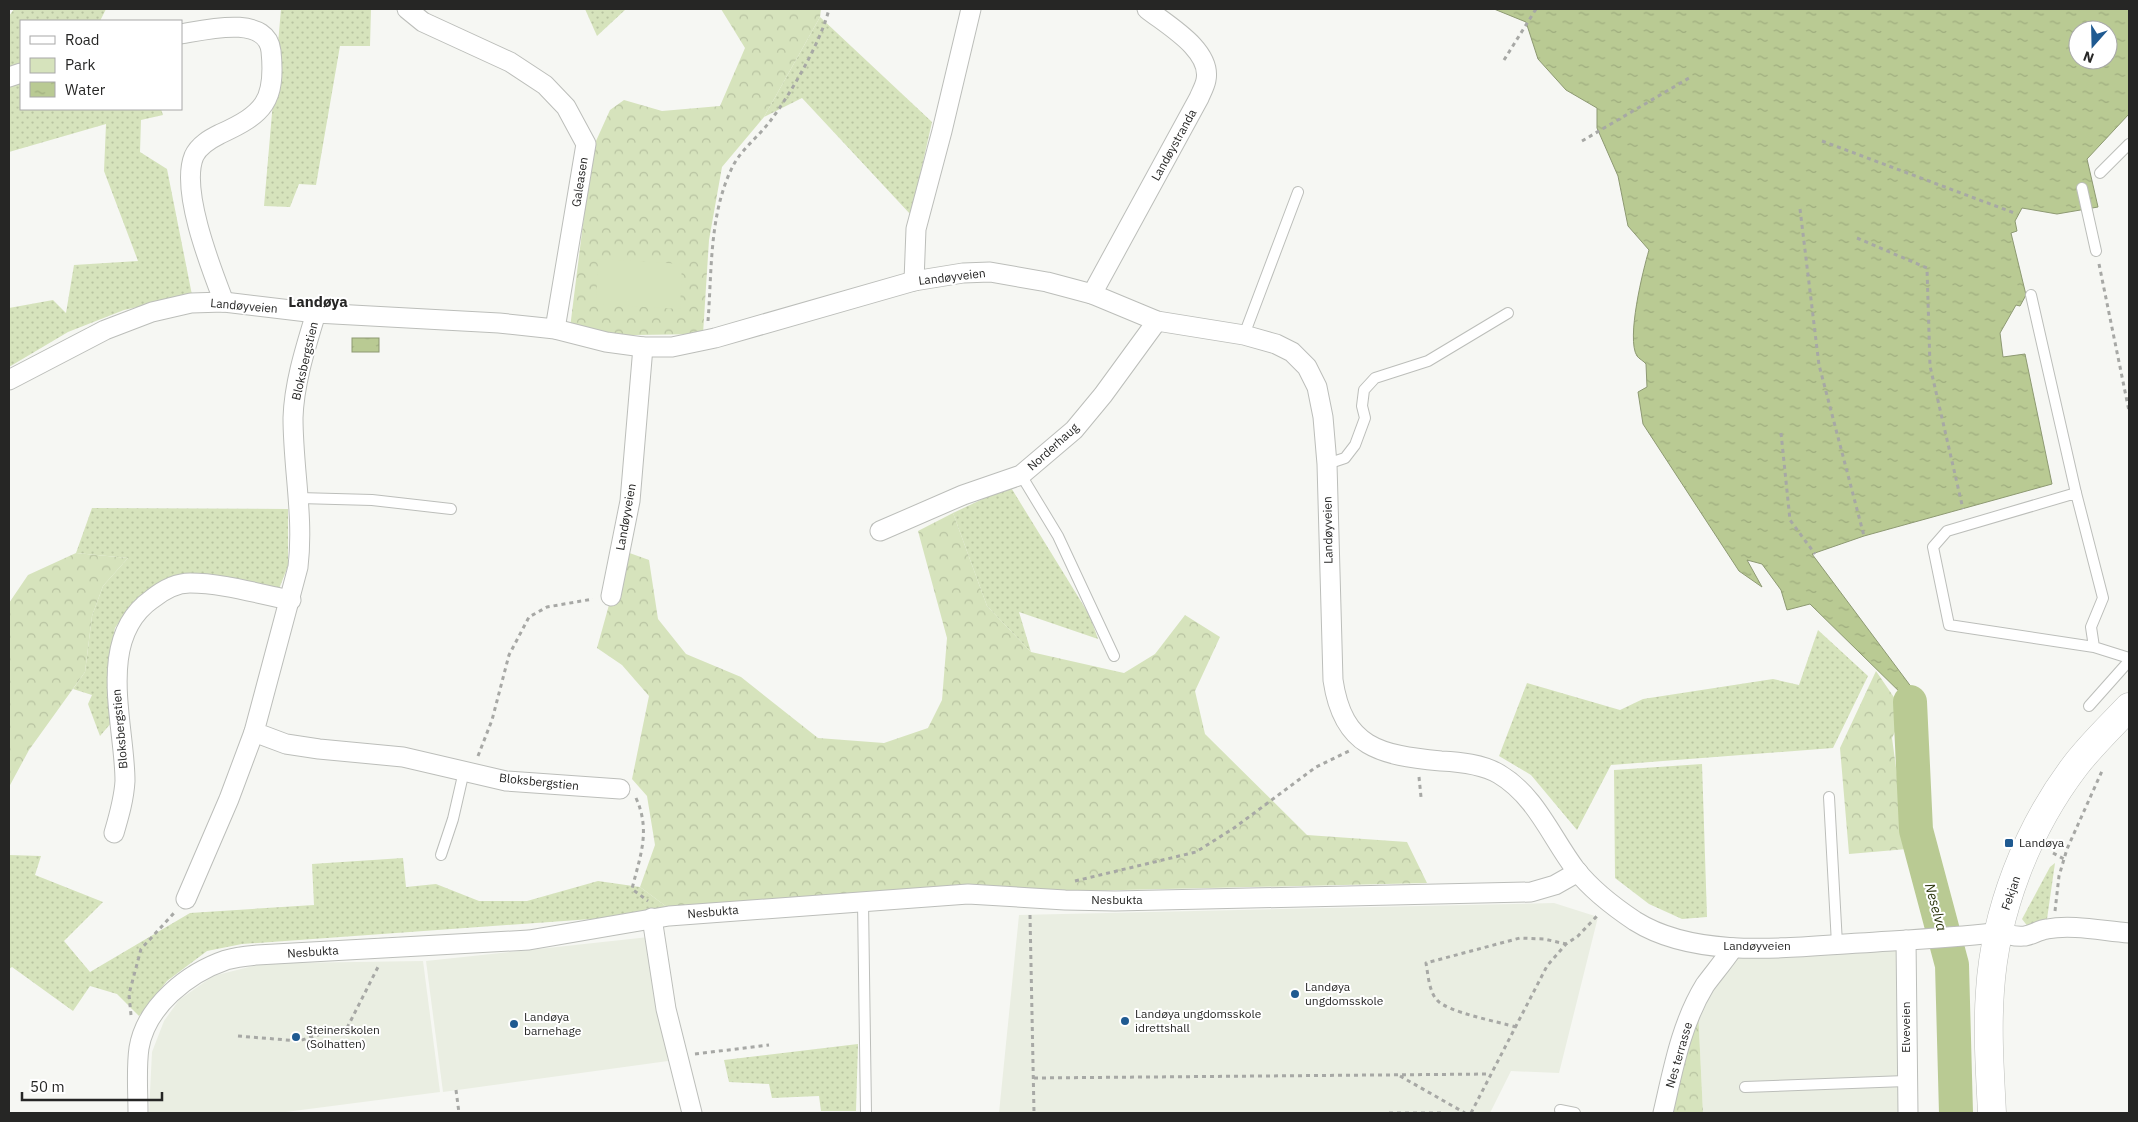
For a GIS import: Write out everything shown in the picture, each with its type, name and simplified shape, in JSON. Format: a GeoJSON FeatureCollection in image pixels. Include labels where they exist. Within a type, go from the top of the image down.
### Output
{"type":"FeatureCollection","features":[{"type":"Feature","properties":{"kind":"main road","name":"Fekjan"},"geometry":{"type":"LineString","coordinates":[[1992,1113],[1990,992],[1999,933],[2029,843],[2053,796],[2087,751],[2129,707]]}},
{"type":"Feature","properties":{"kind":"street","name":"Galeasen"},"geometry":{"type":"LineString","coordinates":[[406,9],[423,22],[510,62],[545,85],[566,108],[586,144],[555,329]]}},
{"type":"Feature","properties":{"kind":"street"},"geometry":{"type":"LineString","coordinates":[[914,281],[916,229],[971,9]]}},
{"type":"Feature","properties":{"kind":"street","name":"Landøystranda"},"geometry":{"type":"LineString","coordinates":[[1092,294],[1199,98],[1206,80],[1206,67],[1200,51],[1146,9]]}},
{"type":"Feature","properties":{"kind":"street"},"geometry":{"type":"LineString","coordinates":[[182,34],[229,27],[248,28],[261,32],[270,44],[272,64],[271,91],[261,110],[248,122],[211,138],[200,147],[194,156],[190,178],[202,241],[224,302]]}},
{"type":"Feature","properties":{"kind":"street","name":"Landøyveien"},"geometry":{"type":"LineString","coordinates":[[9,380],[86,339],[152,312],[191,302],[224,302],[316,313],[463,320],[555,329],[606,342],[643,347],[672,347],[707,340],[914,281],[963,273],[990,272],[1047,282],[1092,294],[1157,321],[1244,335],[1276,344],[1292,352],[1307,367],[1317,387],[1323,417],[1327,464],[1330,598],[1336,702],[1343,720],[1354,734],[1366,743],[1390,753],[1461,762],[1499,774],[1532,802],[1578,872],[1609,902],[1637,922],[1662,934],[1695,943],[1733,948],[1916,940],[1999,933]]}},
{"type":"Feature","properties":{"kind":"street","name":"Bloksbergstien"},"geometry":{"type":"LineString","coordinates":[[186,899],[229,799],[254,732],[291,600],[301,542],[293,417],[304,356],[316,313]]}},
{"type":"Feature","properties":{"kind":"street","name":"Norderhaug"},"geometry":{"type":"LineString","coordinates":[[880,531],[963,495],[1021,475],[1074,430],[1103,396],[1157,321]]}},
{"type":"Feature","properties":{"kind":"street","name":"Landøyveien"},"geometry":{"type":"LineString","coordinates":[[610,596],[630,501],[643,347]]}},
{"type":"Feature","properties":{"kind":"street","name":"Bloksbergstien"},"geometry":{"type":"LineString","coordinates":[[114,833],[122,804],[124,782],[115,692],[124,635],[139,607],[163,590],[188,583],[214,585],[291,600]]}},
{"type":"Feature","properties":{"kind":"street","name":"Bloksbergstien"},"geometry":{"type":"LineString","coordinates":[[254,732],[286,744],[403,757],[506,781],[620,789]]}},
{"type":"Feature","properties":{"kind":"street","name":"Nesbukta"},"geometry":{"type":"LineString","coordinates":[[138,1113],[139,1047],[146,1025],[158,1007],[182,984],[204,970],[228,959],[257,955],[529,940],[661,917],[968,894],[1065,900],[1532,892],[1555,886],[1578,872]]}},
{"type":"Feature","properties":{"kind":"street"},"geometry":{"type":"LineString","coordinates":[[661,917],[666,1009],[692,1113]]}},
{"type":"Feature","properties":{"kind":"street"},"geometry":{"type":"LineString","coordinates":[[1999,933],[2024,936],[2046,929],[2129,933]]}},
{"type":"Feature","properties":{"kind":"street","name":"Elveveien"},"geometry":{"type":"LineString","coordinates":[[1908,1113],[1906,1081],[1916,940]]}},
{"type":"Feature","properties":{"kind":"street","name":"Nes terrasse"},"geometry":{"type":"LineString","coordinates":[[1664,1113],[1678,1048],[1691,1014],[1705,986],[1733,948]]}},
{"type":"Feature","properties":{"kind":"lane"},"geometry":{"type":"LineString","coordinates":[[2100,173],[2129,144]]}},
{"type":"Feature","properties":{"kind":"lane"},"geometry":{"type":"LineString","coordinates":[[2082,188],[2096,251]]}},
{"type":"Feature","properties":{"kind":"lane"},"geometry":{"type":"LineString","coordinates":[[1244,335],[1298,192]]}},
{"type":"Feature","properties":{"kind":"lane"},"geometry":{"type":"LineString","coordinates":[[2032,295],[2076,493],[2103,598],[2091,627],[2094,647]]}},
{"type":"Feature","properties":{"kind":"lane"},"geometry":{"type":"LineString","coordinates":[[1327,464],[1345,458],[1355,445],[1365,418],[1362,406],[1364,390],[1375,378],[1428,361],[1508,313]]}},
{"type":"Feature","properties":{"kind":"lane"},"geometry":{"type":"LineString","coordinates":[[1021,475],[1058,536],[1114,656]]}},
{"type":"Feature","properties":{"kind":"lane"},"geometry":{"type":"LineString","coordinates":[[2076,493],[1946,531],[1933,547],[1949,625],[2094,647],[2129,660],[2089,706]]}},
{"type":"Feature","properties":{"kind":"lane"},"geometry":{"type":"LineString","coordinates":[[299,498],[372,500],[451,509]]}},
{"type":"Feature","properties":{"kind":"lane"},"geometry":{"type":"LineString","coordinates":[[441,855],[468,772]]}},
{"type":"Feature","properties":{"kind":"lane"},"geometry":{"type":"LineString","coordinates":[[1829,797],[1837,944]]}},
{"type":"Feature","properties":{"kind":"lane"},"geometry":{"type":"LineString","coordinates":[[863,902],[866,1113]]}},
{"type":"Feature","properties":{"kind":"lane"},"geometry":{"type":"LineString","coordinates":[[1744,1087],[1906,1081]]}},
{"type":"Feature","properties":{"kind":"lane"},"geometry":{"type":"LineString","coordinates":[[1560,1110],[1575,1113]]}},
{"type":"Feature","properties":{"kind":"path"},"geometry":{"type":"LineString","coordinates":[[707,340],[714,236],[724,189],[735,163],[771,120],[800,73],[829,9]]}},
{"type":"Feature","properties":{"kind":"path"},"geometry":{"type":"LineString","coordinates":[[1504,60],[1536,9]]}},
{"type":"Feature","properties":{"kind":"path"},"geometry":{"type":"LineString","coordinates":[[1582,141],[1689,78]]}},
{"type":"Feature","properties":{"kind":"path"},"geometry":{"type":"LineString","coordinates":[[1822,141],[2017,214]]}},
{"type":"Feature","properties":{"kind":"path"},"geometry":{"type":"LineString","coordinates":[[1800,209],[1819,366],[1864,536]]}},
{"type":"Feature","properties":{"kind":"path"},"geometry":{"type":"LineString","coordinates":[[1857,238],[1927,268],[1930,366],[1963,508]]}},
{"type":"Feature","properties":{"kind":"path"},"geometry":{"type":"LineString","coordinates":[[2096,251],[2129,412]]}},
{"type":"Feature","properties":{"kind":"path"},"geometry":{"type":"LineString","coordinates":[[1781,433],[1790,520],[1815,554]]}},
{"type":"Feature","properties":{"kind":"path"},"geometry":{"type":"LineString","coordinates":[[468,772],[492,720],[509,656],[529,618],[548,607],[610,596]]}},
{"type":"Feature","properties":{"kind":"path"},"geometry":{"type":"LineString","coordinates":[[1065,900],[1067,889],[1078,879],[1149,865],[1196,852],[1234,828],[1316,767],[1366,743]]}},
{"type":"Feature","properties":{"kind":"path"},"geometry":{"type":"LineString","coordinates":[[620,789],[636,798],[643,816],[643,842],[632,890],[661,917]]}},
{"type":"Feature","properties":{"kind":"path"},"geometry":{"type":"LineString","coordinates":[[2046,929],[2054,915],[2059,876],[2064,859],[2086,807]]}},
{"type":"Feature","properties":{"kind":"path"},"geometry":{"type":"LineString","coordinates":[[2053,853],[2064,859]]}},
{"type":"Feature","properties":{"kind":"path"},"geometry":{"type":"LineString","coordinates":[[1030,897],[1034,1113]]}},
{"type":"Feature","properties":{"kind":"path"},"geometry":{"type":"LineString","coordinates":[[139,1047],[133,1040],[129,994],[141,950],[186,899]]}},
{"type":"Feature","properties":{"kind":"path"},"geometry":{"type":"LineString","coordinates":[[1471,1113],[1547,966],[1566,944],[1578,936],[1609,902]]}},
{"type":"Feature","properties":{"kind":"path"},"geometry":{"type":"LineString","coordinates":[[1516,1027],[1448,1008],[1437,1000],[1430,984],[1426,962],[1520,938],[1544,939],[1566,944]]}},
{"type":"Feature","properties":{"kind":"path"},"geometry":{"type":"LineString","coordinates":[[238,1036],[299,1042],[321,1034],[346,1030],[388,947]]}},
{"type":"Feature","properties":{"kind":"path"},"geometry":{"type":"LineString","coordinates":[[677,1056],[769,1045]]}},
{"type":"Feature","properties":{"kind":"path"},"geometry":{"type":"LineString","coordinates":[[1034,1078],[1490,1074]]}},
{"type":"Feature","properties":{"kind":"path"},"geometry":{"type":"LineString","coordinates":[[1399,1075],[1465,1113]]}},
{"type":"Feature","properties":{"kind":"path"},"geometry":{"type":"LineString","coordinates":[[456,1090],[459,1113]]}},
{"type":"Feature","properties":{"kind":"path"},"geometry":{"type":"LineString","coordinates":[[1389,1113],[1441,1113]]}},
{"type":"Feature","properties":{"kind":"shaded area","name":"Landøya ungdomsskole"},"geometry":{"type":"Polygon","coordinates":[[[1554,903],[1598,917],[1559,1073],[1511,1071],[1490,1113],[999,1113],[1019,915],[1554,903]]]}},
{"type":"Feature","properties":{"kind":"shaded area"},"geometry":{"type":"Polygon","coordinates":[[[649,937],[668,1061],[443,1092],[426,961],[649,937]]]}},
{"type":"Feature","properties":{"kind":"shaded area"},"geometry":{"type":"Polygon","coordinates":[[[1901,944],[1906,1113],[1703,1113],[1698,1009],[1735,953],[1901,944]]]}},
{"type":"Feature","properties":{"kind":"shaded area","name":"Steinerskolen (Solhatten)"},"geometry":{"type":"Polygon","coordinates":[[[423,961],[440,1092],[278,1113],[149,1113],[152,1052],[164,1021],[179,1000],[213,976],[257,965],[423,961]]]}},
{"type":"Feature","properties":{"kind":"green space"},"geometry":{"type":"Polygon","coordinates":[[[14,9],[106,9],[100,20],[20,20],[20,110],[161,110],[163,115],[141,120],[140,152],[167,169],[192,295],[124,310],[68,332],[9,367],[9,308],[53,300],[66,313],[74,265],[138,261],[104,171],[106,124],[9,152],[9,16],[14,9]]]}},
{"type":"Feature","properties":{"kind":"green space"},"geometry":{"type":"Polygon","coordinates":[[[281,9],[371,9],[370,46],[340,46],[316,185],[299,184],[290,207],[264,206],[281,9]]]}},
{"type":"Feature","properties":{"kind":"green space"},"geometry":{"type":"Polygon","coordinates":[[[585,9],[626,9],[597,36],[585,9]]]}},
{"type":"Feature","properties":{"kind":"green space"},"geometry":{"type":"Polygon","coordinates":[[[721,9],[821,9],[820,17],[764,117],[722,167],[709,240],[703,334],[569,336],[588,184],[596,141],[610,110],[624,100],[662,111],[720,106],[745,48],[721,9]]]}},
{"type":"Feature","properties":{"kind":"green space"},"geometry":{"type":"Polygon","coordinates":[[[820,17],[932,122],[911,215],[802,98],[764,117],[820,17]]]}},
{"type":"Feature","properties":{"kind":"green space"},"geometry":{"type":"Polygon","coordinates":[[[598,259],[682,264],[680,309],[596,304],[598,259]]]}},
{"type":"Feature","properties":{"kind":"green space"},"geometry":{"type":"Polygon","coordinates":[[[1010,486],[1090,616],[1098,639],[1019,612],[1031,652],[987,606],[953,513],[1010,486]]]}},
{"type":"Feature","properties":{"kind":"green space"},"geometry":{"type":"Polygon","coordinates":[[[92,508],[288,509],[288,566],[279,589],[161,582],[133,602],[115,628],[109,663],[108,695],[112,722],[100,736],[88,704],[92,695],[73,689],[85,672],[92,616],[103,586],[128,558],[76,553],[92,508]]]}},
{"type":"Feature","properties":{"kind":"green space"},"geometry":{"type":"Polygon","coordinates":[[[953,513],[987,606],[1031,652],[1124,673],[1155,654],[1185,615],[1220,637],[1195,691],[1205,734],[1307,835],[1407,842],[1427,883],[870,896],[675,913],[640,887],[655,845],[647,796],[632,779],[649,696],[622,665],[597,648],[624,551],[649,560],[658,619],[686,654],[741,677],[818,738],[884,743],[928,728],[942,700],[947,638],[918,531],[953,513]]]}},
{"type":"Feature","properties":{"kind":"green space"},"geometry":{"type":"Polygon","coordinates":[[[76,553],[128,558],[103,586],[92,616],[85,672],[29,750],[9,787],[9,603],[28,575],[76,553]]]}},
{"type":"Feature","properties":{"kind":"green space"},"geometry":{"type":"Polygon","coordinates":[[[1818,630],[1868,676],[1833,748],[1611,765],[1577,830],[1531,775],[1499,756],[1527,683],[1620,710],[1643,699],[1773,679],[1799,685],[1818,630]]]}},
{"type":"Feature","properties":{"kind":"green space"},"geometry":{"type":"Polygon","coordinates":[[[1876,671],[1904,712],[1892,738],[1907,849],[1849,854],[1840,748],[1876,671]]]}},
{"type":"Feature","properties":{"kind":"green space"},"geometry":{"type":"Polygon","coordinates":[[[1702,764],[1707,917],[1682,919],[1649,904],[1615,878],[1614,770],[1702,764]]]}},
{"type":"Feature","properties":{"kind":"green space"},"geometry":{"type":"Polygon","coordinates":[[[9,855],[41,856],[35,875],[103,902],[64,941],[90,972],[190,913],[314,905],[312,864],[403,858],[406,887],[436,884],[479,901],[527,901],[598,881],[640,887],[675,913],[242,944],[207,951],[167,981],[139,1016],[117,994],[90,986],[73,1011],[12,967],[9,969],[9,855]]]}},
{"type":"Feature","properties":{"kind":"green space"},"geometry":{"type":"Polygon","coordinates":[[[2055,863],[2047,919],[2044,923],[2029,928],[2022,919],[2050,867],[2055,863]]]}},
{"type":"Feature","properties":{"kind":"green space"},"geometry":{"type":"Polygon","coordinates":[[[1698,1009],[1703,1113],[1670,1113],[1698,1009]]]}},
{"type":"Feature","properties":{"kind":"green space"},"geometry":{"type":"Polygon","coordinates":[[[858,1044],[856,1111],[821,1111],[819,1096],[772,1098],[769,1084],[729,1082],[724,1060],[858,1044]]]}},
{"type":"Feature","properties":{"kind":"water"},"geometry":{"type":"Polygon","coordinates":[[[1494,9],[2129,9],[2129,114],[2087,159],[2098,207],[2057,214],[2022,208],[2015,221],[2017,231],[2011,233],[2026,295],[2020,306],[2016,305],[2000,333],[2003,357],[2025,354],[2052,484],[1864,536],[1812,554],[1918,696],[1910,702],[1810,604],[1787,610],[1781,590],[1762,564],[1747,560],[1762,587],[1739,571],[1643,424],[1638,392],[1647,387],[1646,364],[1637,356],[1633,335],[1637,304],[1649,250],[1628,226],[1618,176],[1597,128],[1597,108],[1566,90],[1538,59],[1526,22],[1494,9]]]}},
{"type":"Feature","properties":{"kind":"water"},"geometry":{"type":"Polygon","coordinates":[[[352,338],[379,338],[379,352],[352,352],[352,338]]]}},
{"type":"Feature","properties":{"kind":"waterway","name":"Neselva"},"geometry":{"type":"LineString","coordinates":[[1910,702],[1916,830],[1952,965],[1956,1113]]}},
{"type":"Feature","properties":{"kind":"place","name":"Landøya"},"geometry":{"type":"Point","coordinates":[2009,843]}},
{"type":"Feature","properties":{"kind":"place","name":"Landøya ungdomsskole"},"geometry":{"type":"Point","coordinates":[1295,994]}},
{"type":"Feature","properties":{"kind":"place","name":"Landøya ungdomsskole idrettshall"},"geometry":{"type":"Point","coordinates":[1125,1021]}},
{"type":"Feature","properties":{"kind":"place","name":"Landøya barnehage"},"geometry":{"type":"Point","coordinates":[514,1024]}},
{"type":"Feature","properties":{"kind":"place","name":"Steinerskolen (Solhatten)"},"geometry":{"type":"Point","coordinates":[296,1037]}},
{"type":"Feature","properties":{"kind":"district","name":"Landøya"},"geometry":{"type":"Point","coordinates":[318,302]}}]}
